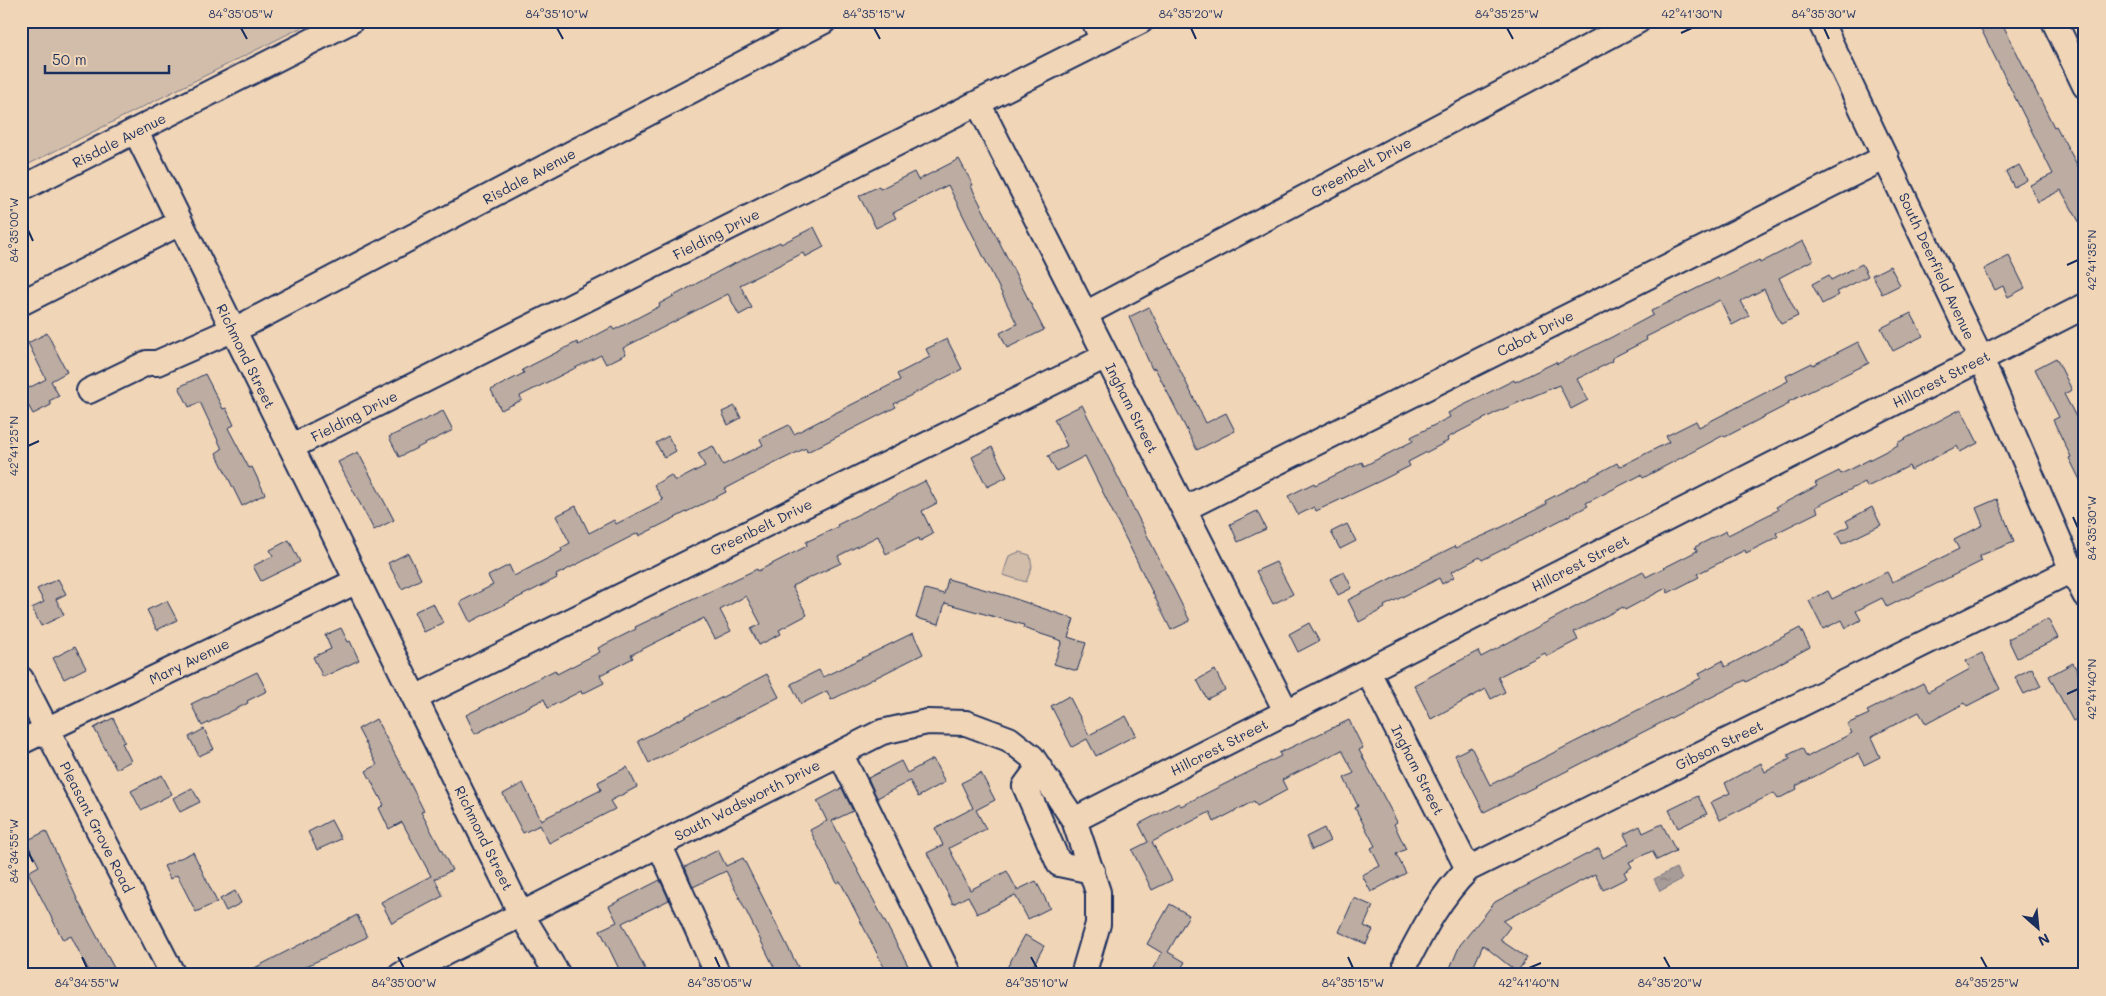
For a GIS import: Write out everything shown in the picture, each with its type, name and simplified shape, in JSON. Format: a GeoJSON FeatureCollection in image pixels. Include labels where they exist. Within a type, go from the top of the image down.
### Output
{"type":"FeatureCollection","features":[{"type":"Feature","properties":{"kind":"street","name":"Risdale Avenue"},"geometry":{"type":"LineString","coordinates":[[21,189],[136,132],[350,21]]}},
{"type":"Feature","properties":{"kind":"street","name":"Risdale Avenue"},"geometry":{"type":"LineString","coordinates":[[89,390],[147,363],[157,363],[233,330],[824,21]]}},
{"type":"Feature","properties":{"kind":"street","name":"Fielding Drive"},"geometry":{"type":"LineString","coordinates":[[291,447],[978,103],[1099,31],[1141,21]]}},
{"type":"Feature","properties":{"kind":"street","name":"Greenbelt Drive"},"geometry":{"type":"LineString","coordinates":[[1084,314],[1638,21]]}},
{"type":"Feature","properties":{"kind":"street","name":"South Deerfield Avenue"},"geometry":{"type":"LineString","coordinates":[[1820,21],[1981,359],[2072,570],[2085,595]]}},
{"type":"Feature","properties":{"kind":"street"},"geometry":{"type":"LineString","coordinates":[[2054,21],[2085,86]]}},
{"type":"Feature","properties":{"kind":"street","name":"Ingham Street"},"geometry":{"type":"LineString","coordinates":[[978,103],[1287,713]]}},
{"type":"Feature","properties":{"kind":"street","name":"Richmond Street"},"geometry":{"type":"LineString","coordinates":[[136,132],[521,914],[558,975]]}},
{"type":"Feature","properties":{"kind":"street","name":"Cabot Drive"},"geometry":{"type":"LineString","coordinates":[[1184,509],[1886,157]]}},
{"type":"Feature","properties":{"kind":"street"},"geometry":{"type":"LineString","coordinates":[[21,303],[180,223]]}},
{"type":"Feature","properties":{"kind":"street","name":"Hillcrest Street"},"geometry":{"type":"LineString","coordinates":[[1074,820],[2085,306]]}},
{"type":"Feature","properties":{"kind":"street","name":"Greenbelt Drive"},"geometry":{"type":"LineString","coordinates":[[415,698],[1106,356]]}},
{"type":"Feature","properties":{"kind":"street","name":"Gibson Street"},"geometry":{"type":"LineString","coordinates":[[1406,963],[1432,912],[1449,887],[1468,869],[2072,570]]}},
{"type":"Feature","properties":{"kind":"street","name":"Mary Avenue"},"geometry":{"type":"LineString","coordinates":[[21,742],[357,580]]}},
{"type":"Feature","properties":{"kind":"street","name":"Ingham Street"},"geometry":{"type":"LineString","coordinates":[[1368,672],[1468,869]]}},
{"type":"Feature","properties":{"kind":"street","name":"Pleasant Grove Road"},"geometry":{"type":"LineString","coordinates":[[21,678],[173,975]]}},
{"type":"Feature","properties":{"kind":"street","name":"South Wadsworth Drive"},"geometry":{"type":"LineString","coordinates":[[401,975],[882,732],[927,722],[966,723],[1009,738],[1032,757],[1074,820],[1098,892],[1098,924],[1083,975]]}},
{"type":"Feature","properties":{"kind":"street"},"geometry":{"type":"LineString","coordinates":[[840,753],[949,975]]}},
{"type":"Feature","properties":{"kind":"street"},"geometry":{"type":"LineString","coordinates":[[1039,767],[1025,786],[1060,864],[1092,871]]}},
{"type":"Feature","properties":{"kind":"street"},"geometry":{"type":"LineString","coordinates":[[659,844],[718,975]]}},
{"type":"Feature","properties":{"kind":"shaded area"},"geometry":{"type":"Polygon","coordinates":[[[21,21],[314,21],[21,168],[21,21]]]}},
{"type":"Feature","properties":{"kind":"shaded area"},"geometry":{"type":"Polygon","coordinates":[[[1019,552],[1030,555],[1032,567],[1026,582],[1003,575],[1009,556],[1019,552]]]}},
{"type":"Feature","properties":{"kind":"water"},"geometry":{"type":"Polygon","coordinates":[[[1676,868],[1682,879],[1660,891],[1654,879],[1676,868]]]}},
{"type":"Feature","properties":{"kind":"building"},"geometry":{"type":"Polygon","coordinates":[[[1977,21],[2001,21],[2054,127],[2056,126],[2080,170],[2085,180],[2085,232],[2061,190],[2038,202],[2030,185],[2053,174],[1977,21]]]}},
{"type":"Feature","properties":{"kind":"building"},"geometry":{"type":"Polygon","coordinates":[[[959,159],[1044,330],[1007,348],[1000,333],[1017,324],[948,185],[893,213],[896,218],[876,228],[859,196],[879,186],[880,189],[914,172],[918,180],[959,159]]]}},
{"type":"Feature","properties":{"kind":"building"},"geometry":{"type":"Polygon","coordinates":[[[2019,165],[2027,180],[2014,187],[2006,172],[2019,165]]]}},
{"type":"Feature","properties":{"kind":"building"},"geometry":{"type":"Polygon","coordinates":[[[814,227],[824,247],[805,257],[803,253],[740,285],[752,308],[739,315],[728,294],[623,348],[626,354],[606,364],[601,355],[520,396],[522,400],[501,410],[491,390],[524,373],[522,370],[577,342],[578,345],[612,327],[614,330],[725,268],[780,242],[781,244],[814,227]]]}},
{"type":"Feature","properties":{"kind":"building"},"geometry":{"type":"Polygon","coordinates":[[[1803,241],[1813,260],[1779,278],[1798,316],[1781,324],[1764,289],[1741,301],[1749,316],[1732,325],[1720,300],[1646,337],[1647,340],[1612,358],[1613,361],[1577,379],[1588,400],[1571,409],[1559,385],[1499,411],[1447,438],[1448,441],[1408,462],[1410,466],[1316,511],[1314,507],[1298,515],[1288,496],[1362,462],[1364,466],[1413,441],[1411,437],[1450,417],[1448,413],[1514,380],[1515,382],[1556,362],[1557,364],[1612,337],[1653,315],[1651,311],[1718,278],[1719,280],[1759,260],[1760,263],[1803,241]]]}},
{"type":"Feature","properties":{"kind":"building"},"geometry":{"type":"Polygon","coordinates":[[[2009,256],[2025,288],[2008,297],[2003,286],[1995,290],[1984,269],[2009,256]]]}},
{"type":"Feature","properties":{"kind":"building"},"geometry":{"type":"Polygon","coordinates":[[[1862,264],[1868,276],[1837,292],[1839,295],[1822,304],[1812,284],[1829,275],[1831,280],[1862,264]]]}},
{"type":"Feature","properties":{"kind":"building"},"geometry":{"type":"Polygon","coordinates":[[[1890,266],[1900,285],[1882,294],[1872,275],[1890,266]]]}},
{"type":"Feature","properties":{"kind":"building"},"geometry":{"type":"Polygon","coordinates":[[[1149,307],[1206,423],[1226,413],[1235,431],[1197,450],[1155,368],[1152,369],[1129,317],[1149,307]]]}},
{"type":"Feature","properties":{"kind":"building"},"geometry":{"type":"Polygon","coordinates":[[[1911,313],[1923,336],[1893,351],[1881,328],[1911,313]]]}},
{"type":"Feature","properties":{"kind":"building"},"geometry":{"type":"Polygon","coordinates":[[[47,333],[67,372],[51,381],[59,396],[49,401],[51,405],[33,414],[21,392],[46,379],[28,343],[47,333]]]}},
{"type":"Feature","properties":{"kind":"building"},"geometry":{"type":"Polygon","coordinates":[[[947,339],[962,369],[894,404],[896,407],[807,452],[806,448],[759,471],[725,489],[726,492],[639,536],[638,533],[556,575],[557,578],[470,622],[460,602],[493,585],[488,576],[509,565],[514,576],[562,551],[561,548],[570,543],[556,516],[576,506],[589,533],[614,520],[616,524],[663,500],[654,485],[671,475],[674,480],[678,480],[705,466],[698,453],[713,446],[723,465],[763,445],[760,439],[789,425],[794,434],[900,380],[897,374],[930,357],[926,349],[947,339]]]}},
{"type":"Feature","properties":{"kind":"building"},"geometry":{"type":"Polygon","coordinates":[[[1858,342],[1869,363],[1788,402],[1789,404],[1725,437],[1724,435],[1643,478],[1641,475],[1586,503],[1588,506],[1482,560],[1480,557],[1451,572],[1454,577],[1442,584],[1439,578],[1384,606],[1385,608],[1359,622],[1348,600],[1455,546],[1456,548],[1496,530],[1547,504],[1545,501],[1617,463],[1619,467],[1669,442],[1666,436],[1696,421],[1699,427],[1788,381],[1786,376],[1812,363],[1813,365],[1858,342]]]}},
{"type":"Feature","properties":{"kind":"building"},"geometry":{"type":"Polygon","coordinates":[[[2056,358],[2072,390],[2064,394],[2085,434],[2085,490],[2053,420],[2059,417],[2035,369],[2056,358]]]}},
{"type":"Feature","properties":{"kind":"building"},"geometry":{"type":"Polygon","coordinates":[[[205,374],[223,409],[226,408],[234,425],[228,428],[249,468],[252,467],[265,494],[242,506],[216,453],[222,449],[200,402],[189,407],[179,387],[205,374]]]}},
{"type":"Feature","properties":{"kind":"building"},"geometry":{"type":"Polygon","coordinates":[[[1082,405],[1190,621],[1171,630],[1085,456],[1056,471],[1048,456],[1067,446],[1054,419],[1082,405]]]}},
{"type":"Feature","properties":{"kind":"building"},"geometry":{"type":"Polygon","coordinates":[[[735,406],[741,418],[728,425],[722,412],[735,406]]]}},
{"type":"Feature","properties":{"kind":"building"},"geometry":{"type":"Polygon","coordinates":[[[1961,409],[1978,443],[1960,452],[1957,446],[1911,470],[1909,466],[1867,487],[1865,482],[1816,507],[1818,512],[1776,533],[1778,537],[1746,553],[1745,550],[1697,574],[1699,577],[1668,593],[1666,588],[1625,610],[1623,607],[1574,632],[1578,640],[1547,656],[1545,653],[1498,677],[1505,692],[1491,699],[1486,689],[1431,719],[1414,685],[1478,651],[1481,657],[1643,571],[1646,577],[1697,551],[1695,547],[1726,531],[1728,535],[1778,510],[1776,507],[1817,486],[1815,483],[1839,471],[1841,474],[1898,445],[1897,443],[1961,409]]]}},
{"type":"Feature","properties":{"kind":"building"},"geometry":{"type":"Polygon","coordinates":[[[443,411],[453,430],[399,457],[389,437],[443,411]]]}},
{"type":"Feature","properties":{"kind":"building"},"geometry":{"type":"Polygon","coordinates":[[[668,436],[676,451],[664,458],[656,443],[668,436]]]}},
{"type":"Feature","properties":{"kind":"building"},"geometry":{"type":"Polygon","coordinates":[[[992,447],[1007,477],[987,487],[972,457],[992,447]]]}},
{"type":"Feature","properties":{"kind":"building"},"geometry":{"type":"Polygon","coordinates":[[[358,452],[394,520],[374,530],[338,462],[358,452]]]}},
{"type":"Feature","properties":{"kind":"building"},"geometry":{"type":"Polygon","coordinates":[[[925,481],[937,503],[922,511],[933,534],[920,541],[919,538],[886,554],[878,536],[838,556],[841,563],[792,586],[807,615],[779,630],[781,634],[759,645],[751,629],[761,624],[746,596],[720,610],[731,631],[715,639],[704,618],[631,655],[633,658],[600,675],[604,683],[582,694],[581,691],[548,708],[544,699],[475,734],[466,715],[555,670],[557,674],[600,652],[598,648],[636,629],[635,627],[757,569],[758,571],[807,546],[806,542],[838,527],[837,525],[925,481]]]}},
{"type":"Feature","properties":{"kind":"building"},"geometry":{"type":"Polygon","coordinates":[[[1997,499],[2014,542],[1979,556],[1982,561],[1908,598],[1887,607],[1882,598],[1856,611],[1861,620],[1846,628],[1842,620],[1823,629],[1809,601],[1828,591],[1832,599],[1887,572],[1892,582],[1959,549],[1954,540],[1983,525],[1976,508],[1997,499]]]}},
{"type":"Feature","properties":{"kind":"building"},"geometry":{"type":"Polygon","coordinates":[[[1872,507],[1881,525],[1842,544],[1836,533],[1849,526],[1846,521],[1872,507]]]}},
{"type":"Feature","properties":{"kind":"building"},"geometry":{"type":"Polygon","coordinates":[[[1257,511],[1266,529],[1238,542],[1230,524],[1257,511]]]}},
{"type":"Feature","properties":{"kind":"building"},"geometry":{"type":"Polygon","coordinates":[[[1347,524],[1356,541],[1340,549],[1331,532],[1347,524]]]}},
{"type":"Feature","properties":{"kind":"building"},"geometry":{"type":"Polygon","coordinates":[[[289,540],[300,562],[261,581],[253,566],[273,556],[270,550],[289,540]]]}},
{"type":"Feature","properties":{"kind":"building"},"geometry":{"type":"Polygon","coordinates":[[[408,553],[421,579],[402,589],[388,563],[408,553]]]}},
{"type":"Feature","properties":{"kind":"building"},"geometry":{"type":"Polygon","coordinates":[[[1276,562],[1293,594],[1273,604],[1256,571],[1276,562]]]}},
{"type":"Feature","properties":{"kind":"building"},"geometry":{"type":"Polygon","coordinates":[[[1344,572],[1352,588],[1338,595],[1330,579],[1344,572]]]}},
{"type":"Feature","properties":{"kind":"building"},"geometry":{"type":"Polygon","coordinates":[[[58,579],[66,594],[56,599],[64,615],[41,626],[32,608],[44,602],[37,589],[58,579]]]}},
{"type":"Feature","properties":{"kind":"building"},"geometry":{"type":"Polygon","coordinates":[[[948,579],[1004,595],[1074,619],[1068,637],[1086,643],[1077,671],[1054,664],[1062,641],[1023,628],[1024,625],[945,603],[939,624],[916,618],[925,589],[944,594],[948,579]]]}},
{"type":"Feature","properties":{"kind":"building"},"geometry":{"type":"Polygon","coordinates":[[[167,601],[177,620],[157,630],[147,610],[167,601]]]}},
{"type":"Feature","properties":{"kind":"building"},"geometry":{"type":"Polygon","coordinates":[[[433,603],[443,623],[424,632],[414,612],[433,603]]]}},
{"type":"Feature","properties":{"kind":"building"},"geometry":{"type":"Polygon","coordinates":[[[2048,619],[2058,638],[2017,658],[2008,639],[2048,619]]]}},
{"type":"Feature","properties":{"kind":"building"},"geometry":{"type":"Polygon","coordinates":[[[1309,623],[1319,641],[1298,652],[1289,634],[1309,623]]]}},
{"type":"Feature","properties":{"kind":"building"},"geometry":{"type":"Polygon","coordinates":[[[341,628],[359,660],[323,677],[313,657],[331,649],[325,635],[341,628]]]}},
{"type":"Feature","properties":{"kind":"building"},"geometry":{"type":"Polygon","coordinates":[[[1800,628],[1810,647],[1746,682],[1745,680],[1484,812],[1455,755],[1471,747],[1490,785],[1701,678],[1699,673],[1722,661],[1725,667],[1800,628]]]}},
{"type":"Feature","properties":{"kind":"building"},"geometry":{"type":"Polygon","coordinates":[[[913,633],[923,654],[831,700],[827,691],[801,704],[791,684],[819,670],[823,677],[913,633]]]}},
{"type":"Feature","properties":{"kind":"building"},"geometry":{"type":"Polygon","coordinates":[[[75,647],[86,668],[64,679],[53,658],[75,647]]]}},
{"type":"Feature","properties":{"kind":"building"},"geometry":{"type":"Polygon","coordinates":[[[1982,653],[2000,689],[1967,706],[1965,703],[1926,724],[1919,712],[1871,737],[1880,757],[1864,765],[1858,754],[1796,786],[1797,789],[1778,799],[1774,793],[1720,820],[1711,802],[1730,793],[1725,783],[1761,763],[1765,772],[1790,759],[1788,755],[1802,748],[1807,757],[1852,733],[1847,724],[1869,714],[1867,711],[1923,683],[1928,692],[1970,669],[1966,661],[1982,653]]]}},
{"type":"Feature","properties":{"kind":"building"},"geometry":{"type":"Polygon","coordinates":[[[2073,663],[2085,686],[2085,715],[2073,721],[2049,676],[2073,663]]]}},
{"type":"Feature","properties":{"kind":"building"},"geometry":{"type":"Polygon","coordinates":[[[2032,668],[2041,686],[2024,694],[2015,677],[2032,668]]]}},
{"type":"Feature","properties":{"kind":"building"},"geometry":{"type":"Polygon","coordinates":[[[1215,670],[1225,690],[1207,699],[1197,680],[1215,670]]]}},
{"type":"Feature","properties":{"kind":"building"},"geometry":{"type":"Polygon","coordinates":[[[257,672],[267,691],[247,701],[248,703],[202,726],[191,704],[257,672]]]}},
{"type":"Feature","properties":{"kind":"building"},"geometry":{"type":"Polygon","coordinates":[[[767,674],[779,697],[649,763],[638,741],[767,674]]]}},
{"type":"Feature","properties":{"kind":"building"},"geometry":{"type":"Polygon","coordinates":[[[1069,696],[1089,735],[1126,716],[1136,735],[1096,756],[1087,739],[1072,747],[1051,706],[1069,696]]]}},
{"type":"Feature","properties":{"kind":"building"},"geometry":{"type":"Polygon","coordinates":[[[113,718],[125,742],[122,743],[131,761],[116,769],[94,728],[113,718]]]}},
{"type":"Feature","properties":{"kind":"building"},"geometry":{"type":"Polygon","coordinates":[[[376,719],[406,775],[424,811],[421,812],[452,870],[435,879],[443,896],[392,923],[381,902],[431,876],[402,822],[389,829],[379,808],[384,805],[366,771],[377,765],[358,729],[376,719]]]}},
{"type":"Feature","properties":{"kind":"building"},"geometry":{"type":"Polygon","coordinates":[[[1349,720],[1363,748],[1359,750],[1397,822],[1394,824],[1406,849],[1396,854],[1406,873],[1371,892],[1362,875],[1380,866],[1371,848],[1375,846],[1355,808],[1358,806],[1344,778],[1354,773],[1342,750],[1282,780],[1287,790],[1257,806],[1254,801],[1214,822],[1210,812],[1152,842],[1172,880],[1152,890],[1132,850],[1148,842],[1139,824],[1179,803],[1181,806],[1281,756],[1279,753],[1349,720]]]}},
{"type":"Feature","properties":{"kind":"building"},"geometry":{"type":"Polygon","coordinates":[[[204,729],[214,749],[199,756],[189,737],[204,729]]]}},
{"type":"Feature","properties":{"kind":"building"},"geometry":{"type":"Polygon","coordinates":[[[933,759],[945,782],[918,797],[910,781],[877,798],[868,778],[901,761],[907,773],[933,759]]]}},
{"type":"Feature","properties":{"kind":"building"},"geometry":{"type":"Polygon","coordinates":[[[627,767],[637,787],[610,801],[615,809],[549,843],[540,825],[523,833],[503,794],[523,783],[541,820],[601,790],[598,782],[627,767]]]}},
{"type":"Feature","properties":{"kind":"building"},"geometry":{"type":"Polygon","coordinates":[[[981,773],[995,800],[976,810],[986,829],[949,848],[970,890],[1007,871],[1017,890],[1036,881],[1050,908],[1028,919],[1015,895],[977,914],[968,896],[953,904],[927,853],[943,845],[935,828],[973,808],[961,783],[981,773]]]}},
{"type":"Feature","properties":{"kind":"building"},"geometry":{"type":"Polygon","coordinates":[[[162,775],[172,794],[141,810],[131,791],[162,775]]]}},
{"type":"Feature","properties":{"kind":"building"},"geometry":{"type":"Polygon","coordinates":[[[192,788],[200,802],[180,812],[173,798],[192,788]]]}},
{"type":"Feature","properties":{"kind":"building"},"geometry":{"type":"Polygon","coordinates":[[[842,788],[853,811],[832,821],[913,975],[888,975],[840,881],[837,883],[810,830],[827,821],[817,801],[842,788]]]}},
{"type":"Feature","properties":{"kind":"building"},"geometry":{"type":"Polygon","coordinates":[[[1698,796],[1707,814],[1678,828],[1669,810],[1698,796]]]}},
{"type":"Feature","properties":{"kind":"building"},"geometry":{"type":"Polygon","coordinates":[[[331,820],[341,839],[317,850],[308,832],[331,820]]]}},
{"type":"Feature","properties":{"kind":"building"},"geometry":{"type":"Polygon","coordinates":[[[1662,824],[1676,851],[1657,860],[1652,851],[1629,862],[1632,867],[1624,872],[1627,878],[1603,890],[1595,874],[1503,921],[1510,927],[1500,940],[1527,958],[1517,972],[1483,945],[1470,975],[1447,975],[1460,945],[1495,902],[1599,848],[1603,858],[1629,844],[1624,834],[1640,826],[1643,833],[1662,824]]]}},
{"type":"Feature","properties":{"kind":"building"},"geometry":{"type":"Polygon","coordinates":[[[1324,828],[1330,841],[1312,850],[1306,837],[1324,828]]]}},
{"type":"Feature","properties":{"kind":"building"},"geometry":{"type":"Polygon","coordinates":[[[46,831],[79,903],[114,968],[100,975],[91,975],[71,936],[63,940],[28,872],[39,866],[26,841],[46,831]]]}},
{"type":"Feature","properties":{"kind":"building"},"geometry":{"type":"Polygon","coordinates":[[[718,850],[726,866],[743,858],[802,975],[778,975],[726,871],[693,887],[685,867],[718,850]]]}},
{"type":"Feature","properties":{"kind":"building"},"geometry":{"type":"Polygon","coordinates":[[[193,852],[217,902],[196,912],[177,875],[170,879],[164,866],[193,852]]]}},
{"type":"Feature","properties":{"kind":"building"},"geometry":{"type":"Polygon","coordinates":[[[660,880],[669,900],[622,923],[648,975],[622,975],[600,930],[617,922],[609,906],[660,880]]]}},
{"type":"Feature","properties":{"kind":"building"},"geometry":{"type":"Polygon","coordinates":[[[235,891],[241,903],[226,911],[220,899],[235,891]]]}},
{"type":"Feature","properties":{"kind":"building"},"geometry":{"type":"Polygon","coordinates":[[[1354,898],[1373,906],[1364,926],[1373,930],[1366,944],[1339,932],[1354,898]]]}},
{"type":"Feature","properties":{"kind":"building"},"geometry":{"type":"Polygon","coordinates":[[[1170,904],[1189,915],[1168,952],[1185,962],[1177,975],[1149,975],[1162,953],[1147,944],[1170,904]]]}},
{"type":"Feature","properties":{"kind":"building"},"geometry":{"type":"Polygon","coordinates":[[[357,915],[367,937],[288,975],[241,975],[357,915]]]}},
{"type":"Feature","properties":{"kind":"building"},"geometry":{"type":"Polygon","coordinates":[[[1025,935],[1044,946],[1028,975],[1003,975],[1025,935]]]}}]}
